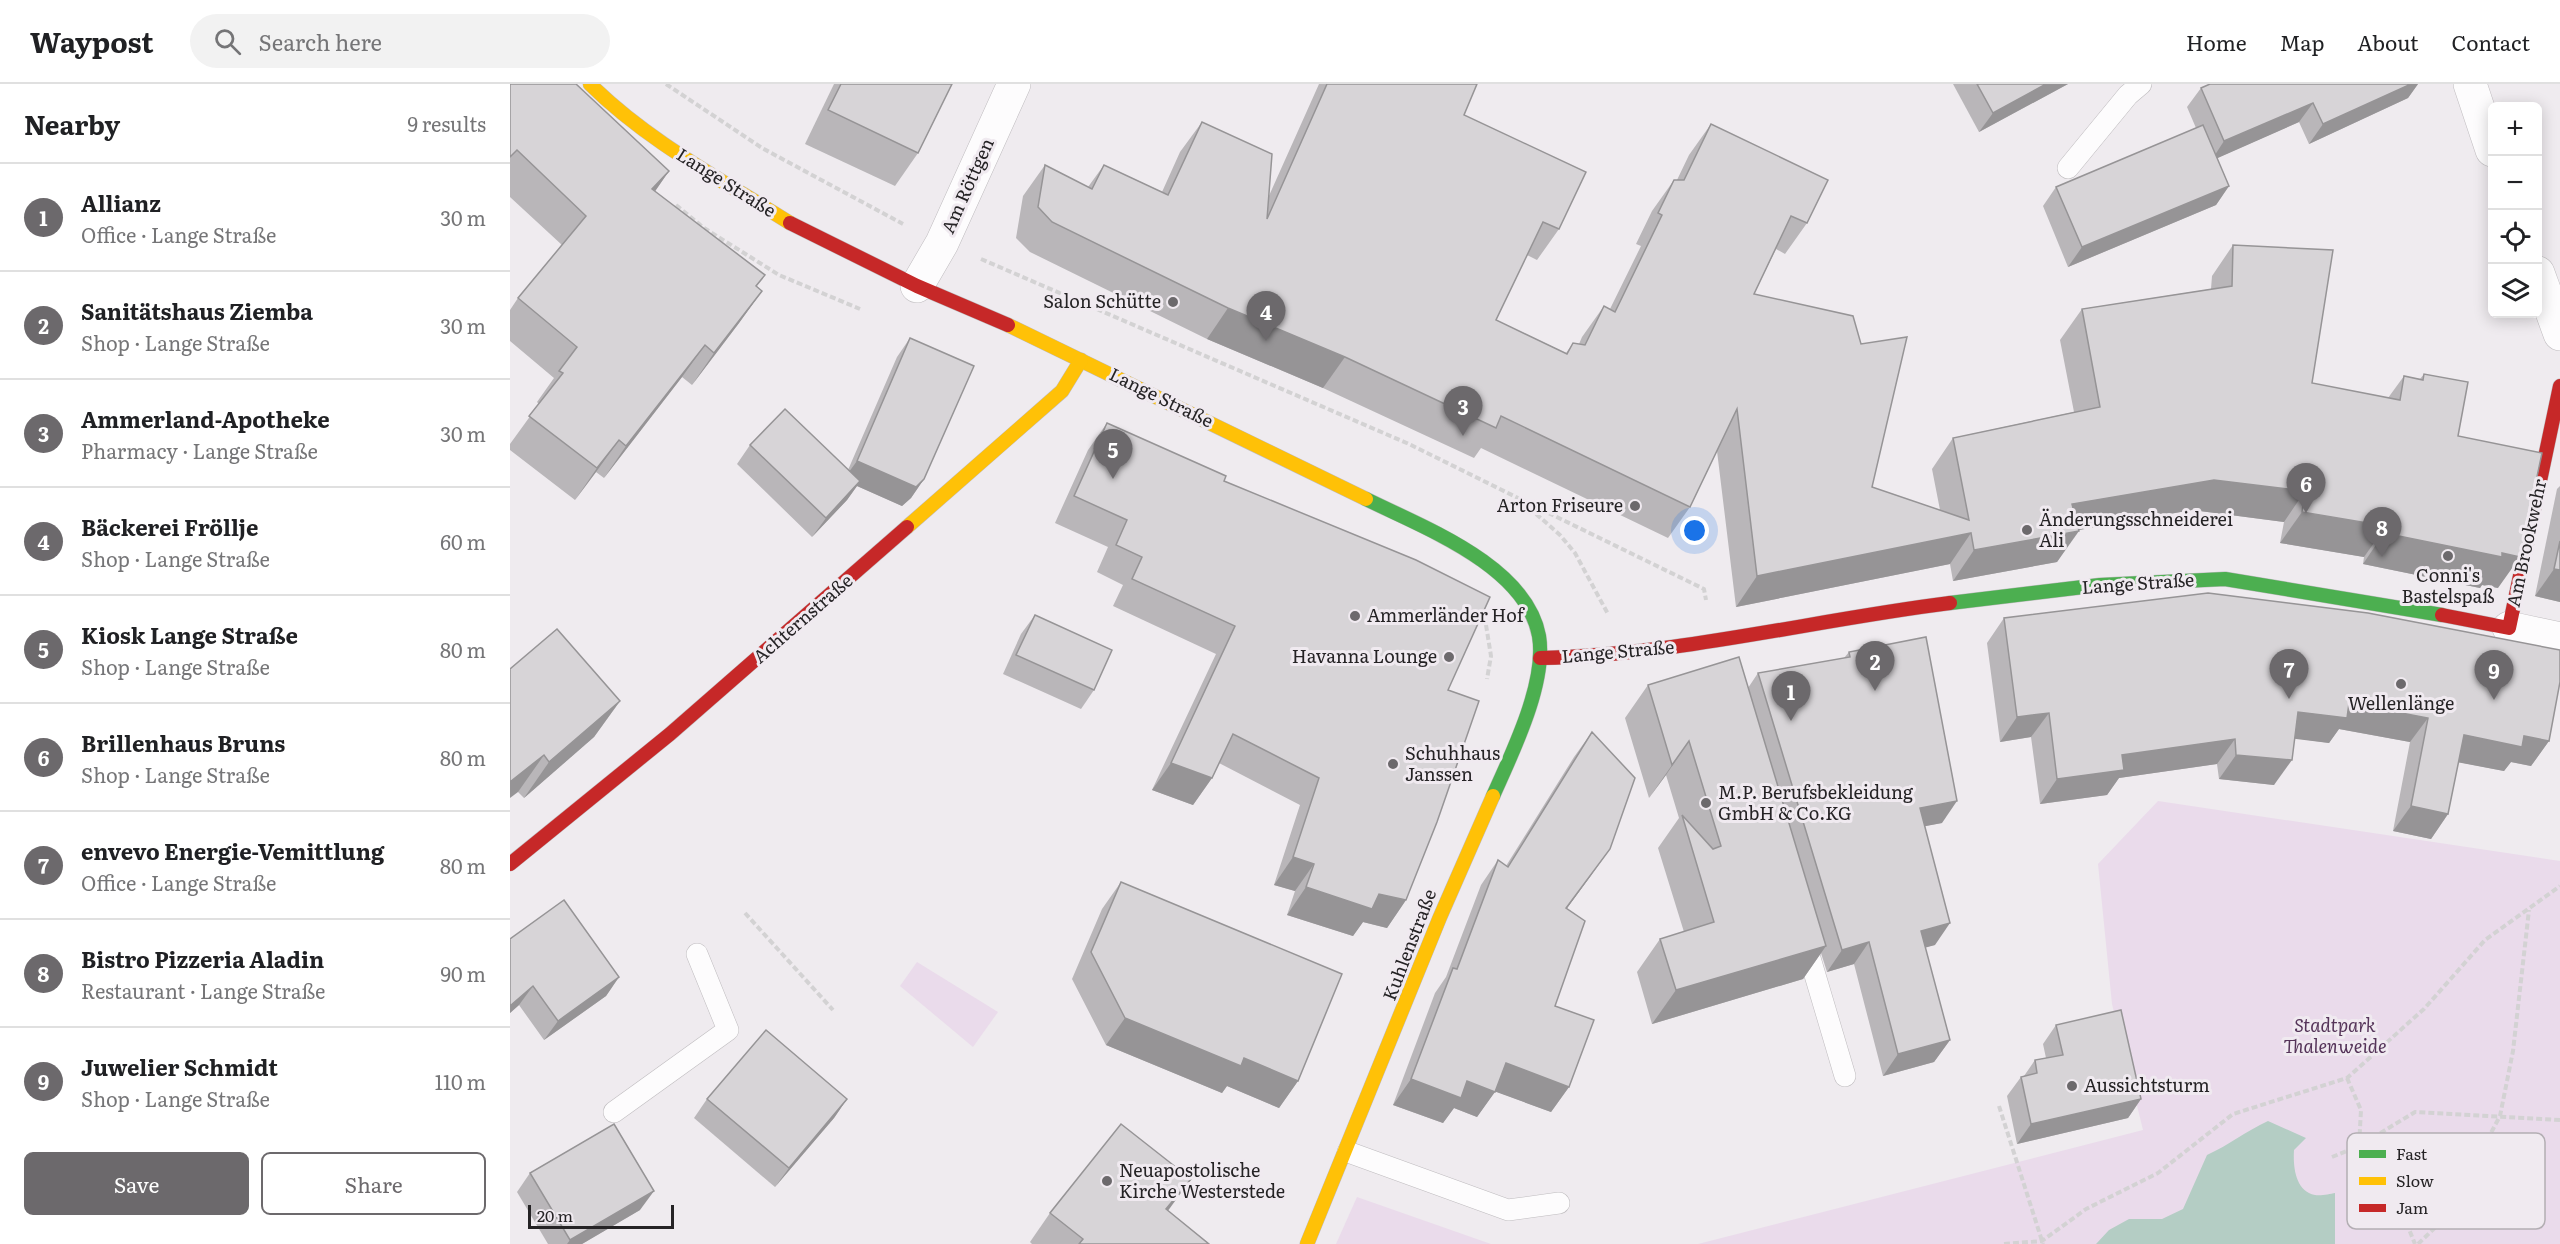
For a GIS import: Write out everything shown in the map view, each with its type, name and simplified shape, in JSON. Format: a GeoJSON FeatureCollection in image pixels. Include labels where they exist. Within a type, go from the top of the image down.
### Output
{"type":"FeatureCollection","features":[{"type":"Feature","properties":{"kind":"street","name":"Lange Straße"},"geometry":{"type":"LineString","coordinates":[[590,84],[613,107],[756,203],[807,233],[918,286],[1018,329],[1366,497],[1453,542],[1504,577],[1533,616],[1539,637],[1540,658],[1626,652],[1714,642],[1951,603],[2100,585],[2225,579],[2373,602],[2560,639]]}},
{"type":"Feature","properties":{"kind":"street","name":"Am Röttgen"},"geometry":{"type":"LineString","coordinates":[[918,286],[942,243],[1014,84]]}},
{"type":"Feature","properties":{"kind":"street"},"geometry":{"type":"LineString","coordinates":[[2471,84],[2488,135]]}},
{"type":"Feature","properties":{"kind":"street"},"geometry":{"type":"LineString","coordinates":[[2542,284],[2560,334]]}},
{"type":"Feature","properties":{"kind":"street","name":"Achternstraße"},"geometry":{"type":"LineString","coordinates":[[510,864],[670,734],[1062,391],[1081,360]]}},
{"type":"Feature","properties":{"kind":"street","name":"Am Brookwehr"},"geometry":{"type":"LineString","coordinates":[[2509,628],[2560,386]]}},
{"type":"Feature","properties":{"kind":"street","name":"Kuhlenstraße"},"geometry":{"type":"LineString","coordinates":[[1307,1244],[1348,1152],[1458,870],[1504,769],[1532,696],[1540,658]]}},
{"type":"Feature","properties":{"kind":"lane"},"geometry":{"type":"LineString","coordinates":[[2068,168],[2141,84]]}},
{"type":"Feature","properties":{"kind":"lane"},"geometry":{"type":"LineString","coordinates":[[1714,642],[1721,665]]}},
{"type":"Feature","properties":{"kind":"lane"},"geometry":{"type":"LineString","coordinates":[[1797,916],[1845,1076]]}},
{"type":"Feature","properties":{"kind":"lane"},"geometry":{"type":"LineString","coordinates":[[614,1112],[728,1030],[697,954]]}},
{"type":"Feature","properties":{"kind":"lane"},"geometry":{"type":"LineString","coordinates":[[1348,1152],[1508,1210],[1559,1203]]}},
{"type":"Feature","properties":{"kind":"path"},"geometry":{"type":"LineString","coordinates":[[666,84],[762,148],[832,187],[942,243],[1409,444],[1704,589],[1714,642]]}},
{"type":"Feature","properties":{"kind":"path"},"geometry":{"type":"LineString","coordinates":[[1518,498],[1560,535],[1575,553],[1598,590],[1626,652]]}},
{"type":"Feature","properties":{"kind":"path"},"geometry":{"type":"LineString","coordinates":[[1487,679],[1491,656]]}},
{"type":"Feature","properties":{"kind":"path"},"geometry":{"type":"LineString","coordinates":[[2004,1244],[2042,1242],[2086,1209],[2158,1173],[2233,1114],[2347,1078],[2424,1009],[2486,940],[2560,886]]}},
{"type":"Feature","properties":{"kind":"path"},"geometry":{"type":"LineString","coordinates":[[2491,1133],[2500,1116],[2513,1051],[2522,952],[2529,909]]}},
{"type":"Feature","properties":{"kind":"path"},"geometry":{"type":"LineString","coordinates":[[745,913],[833,1010]]}},
{"type":"Feature","properties":{"kind":"path"},"geometry":{"type":"LineString","coordinates":[[2347,1078],[2361,1110],[2360,1133]]}},
{"type":"Feature","properties":{"kind":"path"},"geometry":{"type":"LineString","coordinates":[[1999,1106],[2042,1242]]}},
{"type":"Feature","properties":{"kind":"path"},"geometry":{"type":"LineString","coordinates":[[2380,1133],[2415,1112],[2560,1120]]}},
{"type":"Feature","properties":{"kind":"path"},"geometry":{"type":"LineString","coordinates":[[2332,1157],[2347,1151]]}},
{"type":"Feature","properties":{"kind":"path"},"geometry":{"type":"LineString","coordinates":[[2410,1229],[2417,1244],[2433,1229]]}},
{"type":"Feature","properties":{"kind":"green space","name":"Stadtpark Thalenweide"},"geometry":{"type":"Polygon","coordinates":[[[2158,801],[2560,861],[2560,1244],[1698,1244],[2143,1130],[2112,1004],[2098,864],[2158,801]]]}},
{"type":"Feature","properties":{"kind":"green space"},"geometry":{"type":"Polygon","coordinates":[[[917,962],[998,1012],[973,1047],[900,986],[917,962]]]}},
{"type":"Feature","properties":{"kind":"green space"},"geometry":{"type":"Polygon","coordinates":[[[1357,1197],[1491,1244],[1336,1244],[1357,1197]]]}},
{"type":"Feature","properties":{"kind":"shaded area"},"geometry":{"type":"Polygon","coordinates":[[[2268,1121],[2306,1138],[2294,1150],[2297,1177],[2303,1189],[2308,1193],[2325,1195],[2335,1193],[2335,1244],[2096,1244],[2109,1230],[2129,1219],[2162,1219],[2183,1209],[2207,1155],[2268,1121]]]}},
{"type":"Feature","properties":{"kind":"building"},"geometry":{"type":"Polygon","coordinates":[[[510,84],[576,84],[669,171],[652,189],[765,275],[756,286],[762,291],[714,353],[705,345],[626,446],[619,440],[597,468],[529,416],[563,373],[559,371],[577,347],[518,298],[586,216],[517,150],[510,157],[510,84]]]}},
{"type":"Feature","properties":{"kind":"building"},"geometry":{"type":"Polygon","coordinates":[[[841,84],[952,84],[918,153],[828,110],[841,84]]]}},
{"type":"Feature","properties":{"kind":"building"},"geometry":{"type":"Polygon","coordinates":[[[1327,84],[1477,84],[1464,115],[1586,172],[1559,229],[1543,222],[1496,320],[1567,354],[1573,343],[1585,345],[1604,306],[1615,312],[1662,215],[1658,213],[1674,180],[1684,180],[1711,124],[1828,180],[1807,223],[1791,216],[1754,294],[1853,316],[1861,344],[1907,337],[1872,487],[1969,520],[1953,438],[2100,407],[2082,309],[2232,286],[2233,245],[2333,250],[2312,383],[2400,400],[2404,376],[2423,380],[2424,374],[2468,382],[2458,436],[2542,453],[2520,557],[2502,553],[2502,557],[2384,533],[2386,526],[2302,512],[2305,491],[2214,480],[2072,504],[2079,531],[1974,550],[1971,533],[1757,576],[1737,409],[1690,507],[1501,416],[1496,428],[1345,357],[1228,308],[1052,222],[1038,207],[1045,165],[1092,189],[1104,165],[1168,195],[1202,122],[1272,154],[1267,219],[1327,84]]]}},
{"type":"Feature","properties":{"kind":"building"},"geometry":{"type":"Polygon","coordinates":[[[1977,84],[2046,84],[1993,113],[1977,84]]]}},
{"type":"Feature","properties":{"kind":"building"},"geometry":{"type":"Polygon","coordinates":[[[2210,84],[2411,84],[2323,124],[2313,103],[2224,141],[2201,88],[2210,84]]]}},
{"type":"Feature","properties":{"kind":"building"},"geometry":{"type":"Polygon","coordinates":[[[2203,125],[2229,186],[2082,247],[2056,187],[2203,125]]]}},
{"type":"Feature","properties":{"kind":"building"},"geometry":{"type":"Polygon","coordinates":[[[910,338],[974,366],[924,479],[916,487],[857,461],[910,338]]]}},
{"type":"Feature","properties":{"kind":"building"},"geometry":{"type":"Polygon","coordinates":[[[785,409],[860,481],[826,518],[750,445],[785,409]]]}},
{"type":"Feature","properties":{"kind":"building"},"geometry":{"type":"Polygon","coordinates":[[[1107,423],[1226,476],[1224,481],[1416,560],[1490,597],[1448,690],[1479,701],[1437,822],[1406,900],[1379,894],[1372,909],[1306,887],[1314,864],[1293,857],[1319,778],[1233,734],[1212,778],[1171,763],[1235,626],[1132,579],[1142,557],[1116,545],[1127,520],[1074,496],[1107,423]]]}},
{"type":"Feature","properties":{"kind":"building"},"geometry":{"type":"Polygon","coordinates":[[[2560,541],[2560,570],[2554,569],[2560,541]]]}},
{"type":"Feature","properties":{"kind":"building"},"geometry":{"type":"Polygon","coordinates":[[[2208,593],[2368,613],[2560,650],[2560,682],[2549,741],[2524,736],[2522,747],[2464,735],[2448,814],[2411,806],[2428,718],[2349,703],[2347,718],[2298,712],[2292,760],[2236,755],[2235,739],[2122,755],[2124,770],[2057,779],[2049,713],[2017,717],[2004,618],[2208,593]]]}},
{"type":"Feature","properties":{"kind":"building"},"geometry":{"type":"Polygon","coordinates":[[[1035,615],[1112,650],[1094,690],[1016,655],[1035,615]]]}},
{"type":"Feature","properties":{"kind":"building"},"geometry":{"type":"Polygon","coordinates":[[[557,629],[620,701],[549,762],[544,755],[510,782],[510,669],[557,629]]]}},
{"type":"Feature","properties":{"kind":"building"},"geometry":{"type":"Polygon","coordinates":[[[1926,637],[1957,801],[1920,808],[1950,923],[1921,931],[1950,1040],[1898,1054],[1869,942],[1842,950],[1758,673],[1850,657],[1849,652],[1926,637]]]}},
{"type":"Feature","properties":{"kind":"building"},"geometry":{"type":"Polygon","coordinates":[[[1739,657],[1826,946],[1676,990],[1660,939],[1714,922],[1682,815],[1713,849],[1721,846],[1689,741],[1672,765],[1648,685],[1739,657]]]}},
{"type":"Feature","properties":{"kind":"building"},"geometry":{"type":"Polygon","coordinates":[[[1592,732],[1635,778],[1610,849],[1566,908],[1585,921],[1555,1006],[1594,1020],[1569,1087],[1506,1063],[1495,1092],[1467,1081],[1461,1098],[1411,1079],[1453,968],[1457,969],[1498,860],[1508,867],[1592,732]]]}},
{"type":"Feature","properties":{"kind":"building"},"geometry":{"type":"Polygon","coordinates":[[[1121,882],[1342,974],[1298,1081],[1244,1058],[1241,1066],[1125,1018],[1091,952],[1121,882]]]}},
{"type":"Feature","properties":{"kind":"building"},"geometry":{"type":"Polygon","coordinates":[[[564,900],[619,977],[558,1021],[533,986],[510,1006],[510,939],[564,900]]]}},
{"type":"Feature","properties":{"kind":"building","name":"Aussichtsturm"},"geometry":{"type":"Polygon","coordinates":[[[2121,1010],[2141,1099],[2031,1124],[2021,1077],[2037,1073],[2035,1060],[2063,1055],[2056,1025],[2121,1010]]]}},
{"type":"Feature","properties":{"kind":"building"},"geometry":{"type":"Polygon","coordinates":[[[766,1030],[847,1099],[789,1168],[707,1099],[766,1030]]]}},
{"type":"Feature","properties":{"kind":"building"},"geometry":{"type":"Polygon","coordinates":[[[614,1124],[654,1191],[570,1240],[530,1173],[614,1124]]]}},
{"type":"Feature","properties":{"kind":"building"},"geometry":{"type":"Polygon","coordinates":[[[1121,1124],[1191,1179],[1166,1209],[1209,1244],[1079,1244],[1083,1239],[1050,1213],[1121,1124]]]}},
{"type":"Feature","properties":{"kind":"traffic: fast"},"geometry":{"type":"LineString","coordinates":[[1366,499],[1469,551],[1514,589],[1530,611],[1539,636],[1538,675],[1526,718],[1493,796]]}},
{"type":"Feature","properties":{"kind":"traffic: fast"},"geometry":{"type":"LineString","coordinates":[[1950,603],[2100,585],[2225,579],[2442,615]]}},
{"type":"Feature","properties":{"kind":"traffic: slow"},"geometry":{"type":"LineString","coordinates":[[590,84],[612,105],[660,142],[790,223]]}},
{"type":"Feature","properties":{"kind":"traffic: slow"},"geometry":{"type":"LineString","coordinates":[[1008,325],[1366,499]]}},
{"type":"Feature","properties":{"kind":"traffic: slow"},"geometry":{"type":"LineString","coordinates":[[907,527],[1062,391],[1081,360]]}},
{"type":"Feature","properties":{"kind":"traffic: slow"},"geometry":{"type":"LineString","coordinates":[[1307,1244],[1440,917],[1493,796]]}},
{"type":"Feature","properties":{"kind":"traffic: jam"},"geometry":{"type":"LineString","coordinates":[[790,223],[917,286],[1008,325]]}},
{"type":"Feature","properties":{"kind":"traffic: jam"},"geometry":{"type":"LineString","coordinates":[[2442,615],[2509,628],[2560,386]]}},
{"type":"Feature","properties":{"kind":"traffic: jam"},"geometry":{"type":"LineString","coordinates":[[510,864],[670,734],[907,527]]}},
{"type":"Feature","properties":{"kind":"traffic: jam"},"geometry":{"type":"LineString","coordinates":[[1540,658],[1643,651],[1950,603]]}},
{"type":"Feature","properties":{"kind":"place","name":"Salon Schütte"},"geometry":{"type":"Point","coordinates":[1173,302]}},
{"type":"Feature","properties":{"kind":"place","name":"Bäckerei Fröllje"},"geometry":{"type":"Point","coordinates":[1266,341]}},
{"type":"Feature","properties":{"kind":"place","name":"Ammerland-Apotheke"},"geometry":{"type":"Point","coordinates":[1463,436]}},
{"type":"Feature","properties":{"kind":"place","name":"Kiosk Lange Straße"},"geometry":{"type":"Point","coordinates":[1113,479]}},
{"type":"Feature","properties":{"kind":"place","name":"Arton Friseure"},"geometry":{"type":"Point","coordinates":[1635,506]}},
{"type":"Feature","properties":{"kind":"place","name":"Brillenhaus Bruns"},"geometry":{"type":"Point","coordinates":[2306,513]}},
{"type":"Feature","properties":{"kind":"place","name":"Änderungsschneiderei Ali"},"geometry":{"type":"Point","coordinates":[2027,530]}},
{"type":"Feature","properties":{"kind":"place","name":"Conni's Bastelspaß"},"geometry":{"type":"Point","coordinates":[2448,556]}},
{"type":"Feature","properties":{"kind":"place","name":"Bistro Pizzeria Aladin"},"geometry":{"type":"Point","coordinates":[2382,557]}},
{"type":"Feature","properties":{"kind":"place","name":"Ammerländer Hof"},"geometry":{"type":"Point","coordinates":[1355,616]}},
{"type":"Feature","properties":{"kind":"place","name":"Havanna Lounge"},"geometry":{"type":"Point","coordinates":[1449,657]}},
{"type":"Feature","properties":{"kind":"place","name":"Wellenlänge"},"geometry":{"type":"Point","coordinates":[2401,684]}},
{"type":"Feature","properties":{"kind":"place","name":"Sanitätshaus Ziemba"},"geometry":{"type":"Point","coordinates":[1875,691]}},
{"type":"Feature","properties":{"kind":"place","name":"envevo Energie-Vemittlung"},"geometry":{"type":"Point","coordinates":[2289,699]}},
{"type":"Feature","properties":{"kind":"place","name":"Juwelier Schmidt"},"geometry":{"type":"Point","coordinates":[2494,700]}},
{"type":"Feature","properties":{"kind":"place","name":"Allianz"},"geometry":{"type":"Point","coordinates":[1791,721]}},
{"type":"Feature","properties":{"kind":"place","name":"Schuhhaus Janssen"},"geometry":{"type":"Point","coordinates":[1393,764]}},
{"type":"Feature","properties":{"kind":"place","name":"M.P. Berufsbekleidung GmbH & Co.KG"},"geometry":{"type":"Point","coordinates":[1706,803]}},
{"type":"Feature","properties":{"kind":"place","name":"Aussichtsturm"},"geometry":{"type":"Point","coordinates":[2072,1086]}},
{"type":"Feature","properties":{"kind":"place","name":"Neuapostolische Kirche Westerstede"},"geometry":{"type":"Point","coordinates":[1107,1181]}}]}
